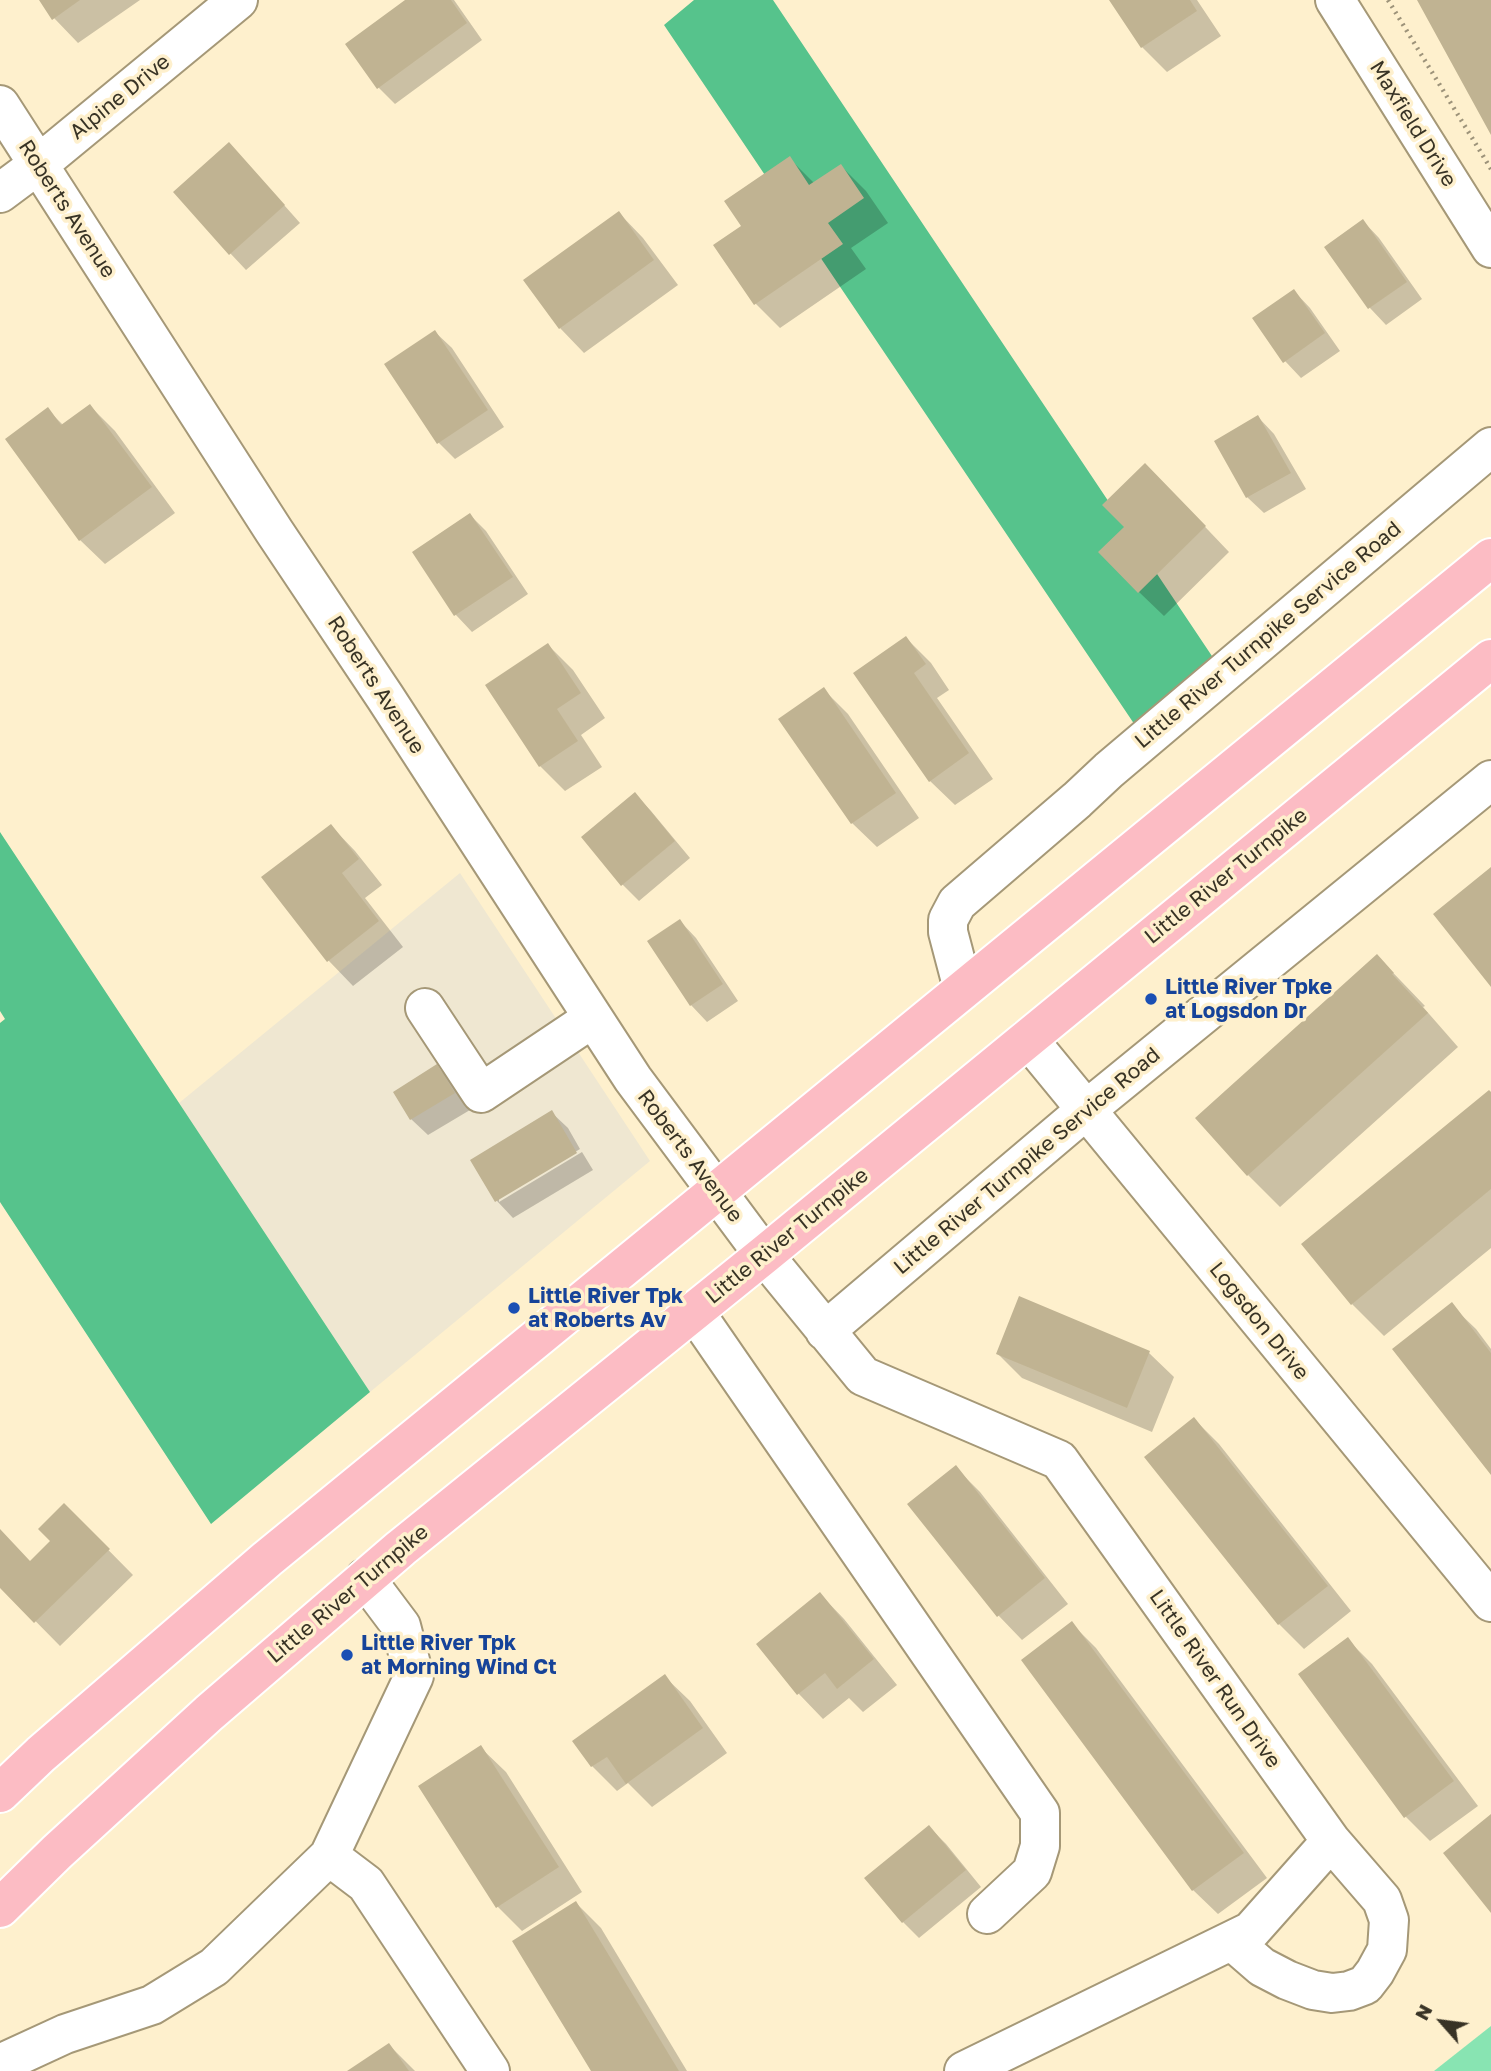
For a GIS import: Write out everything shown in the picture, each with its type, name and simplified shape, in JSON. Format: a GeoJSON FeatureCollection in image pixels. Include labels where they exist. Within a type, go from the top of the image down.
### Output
{"type":"FeatureCollection","features":[{"type":"Feature","properties":{"kind":"main road"},"geometry":{"type":"LineString","coordinates":[[0,1793],[41,1754],[267,1559],[1491,558]]}},
{"type":"Feature","properties":{"kind":"main road","name":"Little River Turnpike"},"geometry":{"type":"LineString","coordinates":[[0,1908],[209,1713],[365,1578],[1491,659]]}},
{"type":"Feature","properties":{"kind":"street","name":"Alpine Drive"},"geometry":{"type":"LineString","coordinates":[[0,193],[238,0]]}},
{"type":"Feature","properties":{"kind":"street","name":"Maxfield Drive"},"geometry":{"type":"LineString","coordinates":[[1335,0],[1491,248]]}},
{"type":"Feature","properties":{"kind":"street","name":"Roberts Avenue"},"geometry":{"type":"LineString","coordinates":[[0,105],[274,531],[633,1079],[764,1255]]}},
{"type":"Feature","properties":{"kind":"street","name":"Little River Turnpike Service Road"},"geometry":{"type":"LineString","coordinates":[[963,989],[948,932],[948,920],[957,903],[1109,770],[1491,447]]}},
{"type":"Feature","properties":{"kind":"street","name":"Little River Turnpike Service Road"},"geometry":{"type":"LineString","coordinates":[[825,1331],[1086,1110],[1491,780]]}},
{"type":"Feature","properties":{"kind":"street"},"geometry":{"type":"LineString","coordinates":[[425,1008],[481,1093],[593,1018]]}},
{"type":"Feature","properties":{"kind":"street","name":"Logsdon Drive"},"geometry":{"type":"LineString","coordinates":[[1028,1039],[1491,1602]]}},
{"type":"Feature","properties":{"kind":"street","name":"Little River Run Drive"},"geometry":{"type":"LineString","coordinates":[[764,1255],[863,1376],[1059,1460],[1331,1842],[1382,1900],[1389,1920],[1387,1950],[1375,1972],[1365,1985],[1349,1991],[1332,1993],[1313,1990],[1287,1980],[1262,1966],[1232,1941]]}},
{"type":"Feature","properties":{"kind":"street"},"geometry":{"type":"LineString","coordinates":[[694,1311],[1040,1813],[1040,1846],[1032,1872],[986,1914]]}},
{"type":"Feature","properties":{"kind":"street"},"geometry":{"type":"LineString","coordinates":[[0,2064],[65,2034],[152,2005],[214,1967],[329,1856],[414,1676],[401,1626],[365,1578]]}},
{"type":"Feature","properties":{"kind":"street"},"geometry":{"type":"LineString","coordinates":[[964,2071],[1251,1931],[1331,1842]]}},
{"type":"Feature","properties":{"kind":"street"},"geometry":{"type":"LineString","coordinates":[[329,1856],[366,1884],[490,2071]]}},
{"type":"Feature","properties":{"kind":"path"},"geometry":{"type":"LineString","coordinates":[[1388,0],[1491,169]]}},
{"type":"Feature","properties":{"kind":"shaded area"},"geometry":{"type":"Polygon","coordinates":[[[460,873],[650,1161],[370,1392],[179,1103],[460,873]]]}},
{"type":"Feature","properties":{"kind":"green space"},"geometry":{"type":"Polygon","coordinates":[[[694,0],[773,0],[1226,677],[1147,743],[664,25],[694,0]]]}},
{"type":"Feature","properties":{"kind":"green space"},"geometry":{"type":"Polygon","coordinates":[[[0,832],[370,1392],[211,1524],[0,1202],[0,1023],[5,1019],[0,1011],[0,832]]]}},
{"type":"Feature","properties":{"kind":"green space"},"geometry":{"type":"Polygon","coordinates":[[[1491,2026],[1491,2071],[1434,2071],[1491,2026]]]}},
{"type":"Feature","properties":{"kind":"building"},"geometry":{"type":"Polygon","coordinates":[[[39,0],[80,0],[52,20],[39,0]]]}},
{"type":"Feature","properties":{"kind":"building"},"geometry":{"type":"Polygon","coordinates":[[[405,0],[451,0],[467,23],[377,89],[345,44],[405,0]]]}},
{"type":"Feature","properties":{"kind":"building"},"geometry":{"type":"Polygon","coordinates":[[[1109,0],[1190,0],[1197,11],[1141,48],[1109,0]]]}},
{"type":"Feature","properties":{"kind":"building"},"geometry":{"type":"Polygon","coordinates":[[[1417,0],[1491,0],[1491,135],[1417,0]]]}},
{"type":"Feature","properties":{"kind":"building"},"geometry":{"type":"Polygon","coordinates":[[[229,142],[285,205],[229,255],[173,192],[229,142]]]}},
{"type":"Feature","properties":{"kind":"building"},"geometry":{"type":"Polygon","coordinates":[[[790,156],[809,185],[841,164],[864,198],[828,223],[843,244],[754,305],[713,245],[741,226],[724,201],[790,156]]]}},
{"type":"Feature","properties":{"kind":"building"},"geometry":{"type":"Polygon","coordinates":[[[619,211],[654,260],[559,329],[523,280],[619,211]]]}},
{"type":"Feature","properties":{"kind":"building"},"geometry":{"type":"Polygon","coordinates":[[[1363,219],[1407,282],[1368,309],[1324,247],[1363,219]]]}},
{"type":"Feature","properties":{"kind":"building"},"geometry":{"type":"Polygon","coordinates":[[[1294,289],[1325,333],[1283,363],[1252,318],[1294,289]]]}},
{"type":"Feature","properties":{"kind":"building"},"geometry":{"type":"Polygon","coordinates":[[[435,330],[488,410],[437,444],[384,364],[435,330]]]}},
{"type":"Feature","properties":{"kind":"building"},"geometry":{"type":"Polygon","coordinates":[[[90,404],[152,487],[79,541],[5,439],[48,407],[61,425],[90,404]]]}},
{"type":"Feature","properties":{"kind":"building"},"geometry":{"type":"Polygon","coordinates":[[[1258,415],[1291,473],[1246,498],[1214,441],[1258,415]]]}},
{"type":"Feature","properties":{"kind":"building"},"geometry":{"type":"Polygon","coordinates":[[[1145,463],[1206,526],[1138,593],[1098,552],[1124,527],[1102,505],[1145,463]]]}},
{"type":"Feature","properties":{"kind":"building"},"geometry":{"type":"Polygon","coordinates":[[[470,513],[513,577],[454,616],[412,552],[470,513]]]}},
{"type":"Feature","properties":{"kind":"building"},"geometry":{"type":"Polygon","coordinates":[[[906,636],[926,664],[914,673],[969,753],[929,782],[853,673],[906,636]]]}},
{"type":"Feature","properties":{"kind":"building"},"geometry":{"type":"Polygon","coordinates":[[[548,643],[581,693],[557,709],[578,741],[539,767],[485,685],[548,643]]]}},
{"type":"Feature","properties":{"kind":"building"},"geometry":{"type":"Polygon","coordinates":[[[824,687],[896,793],[851,824],[778,719],[824,687]]]}},
{"type":"Feature","properties":{"kind":"building"},"geometry":{"type":"Polygon","coordinates":[[[635,792],[675,841],[621,886],[581,837],[635,792]]]}},
{"type":"Feature","properties":{"kind":"building"},"geometry":{"type":"Polygon","coordinates":[[[331,824],[359,859],[342,873],[379,921],[327,962],[261,877],[331,824]]]}},
{"type":"Feature","properties":{"kind":"building"},"geometry":{"type":"Polygon","coordinates":[[[1491,867],[1491,987],[1433,914],[1491,867]]]}},
{"type":"Feature","properties":{"kind":"building"},"geometry":{"type":"Polygon","coordinates":[[[680,919],[723,984],[690,1006],[647,941],[680,919]]]}},
{"type":"Feature","properties":{"kind":"building"},"geometry":{"type":"Polygon","coordinates":[[[1377,954],[1428,1013],[1247,1176],[1195,1118],[1377,954]]]}},
{"type":"Feature","properties":{"kind":"building"},"geometry":{"type":"Polygon","coordinates":[[[437,1064],[455,1093],[410,1120],[393,1092],[437,1064]]]}},
{"type":"Feature","properties":{"kind":"building"},"geometry":{"type":"Polygon","coordinates":[[[1489,1090],[1491,1189],[1351,1305],[1301,1244],[1489,1090]]]}},
{"type":"Feature","properties":{"kind":"building"},"geometry":{"type":"Polygon","coordinates":[[[552,1110],[577,1153],[495,1202],[470,1160],[552,1110]]]}},
{"type":"Feature","properties":{"kind":"building"},"geometry":{"type":"Polygon","coordinates":[[[1019,1296],[1150,1351],[1127,1408],[996,1354],[1019,1296]]]}},
{"type":"Feature","properties":{"kind":"building"},"geometry":{"type":"Polygon","coordinates":[[[1452,1302],[1491,1353],[1491,1475],[1392,1349],[1452,1302]]]}},
{"type":"Feature","properties":{"kind":"building"},"geometry":{"type":"Polygon","coordinates":[[[1194,1417],[1328,1586],[1278,1625],[1144,1457],[1194,1417]]]}},
{"type":"Feature","properties":{"kind":"building"},"geometry":{"type":"Polygon","coordinates":[[[956,1465],[1045,1578],[997,1617],[907,1504],[956,1465]]]}},
{"type":"Feature","properties":{"kind":"building"},"geometry":{"type":"Polygon","coordinates":[[[64,1503],[110,1549],[34,1623],[0,1588],[0,1529],[30,1561],[50,1541],[38,1529],[64,1503]]]}},
{"type":"Feature","properties":{"kind":"building"},"geometry":{"type":"Polygon","coordinates":[[[820,1592],[874,1659],[837,1689],[825,1673],[797,1695],[756,1644],[820,1592]]]}},
{"type":"Feature","properties":{"kind":"building"},"geometry":{"type":"Polygon","coordinates":[[[1072,1621],[1244,1853],[1192,1891],[1021,1660],[1072,1621]]]}},
{"type":"Feature","properties":{"kind":"building"},"geometry":{"type":"Polygon","coordinates":[[[1348,1637],[1454,1781],[1404,1818],[1298,1674],[1348,1637]]]}},
{"type":"Feature","properties":{"kind":"building"},"geometry":{"type":"Polygon","coordinates":[[[665,1674],[703,1728],[626,1784],[607,1757],[591,1767],[572,1741],[665,1674]]]}},
{"type":"Feature","properties":{"kind":"building"},"geometry":{"type":"Polygon","coordinates":[[[481,1745],[559,1867],[496,1908],[418,1786],[481,1745]]]}},
{"type":"Feature","properties":{"kind":"building"},"geometry":{"type":"Polygon","coordinates":[[[1491,1814],[1491,1913],[1443,1853],[1491,1814]]]}},
{"type":"Feature","properties":{"kind":"building"},"geometry":{"type":"Polygon","coordinates":[[[929,1825],[966,1870],[902,1923],[864,1878],[929,1825]]]}},
{"type":"Feature","properties":{"kind":"building"},"geometry":{"type":"Polygon","coordinates":[[[576,1901],[679,2071],[591,2071],[512,1941],[576,1901]]]}},
{"type":"Feature","properties":{"kind":"building"},"geometry":{"type":"Polygon","coordinates":[[[389,2043],[409,2071],[347,2071],[389,2043]]]}},
{"type":"Feature","properties":{"kind":"place","name":"Little River Tpke at Logsdon Dr"},"geometry":{"type":"Point","coordinates":[1151,999]}},
{"type":"Feature","properties":{"kind":"place","name":"Little River Tpk at Roberts Av"},"geometry":{"type":"Point","coordinates":[514,1308]}},
{"type":"Feature","properties":{"kind":"place","name":"Little River Tpk at Morning Wind Ct"},"geometry":{"type":"Point","coordinates":[347,1655]}}]}
